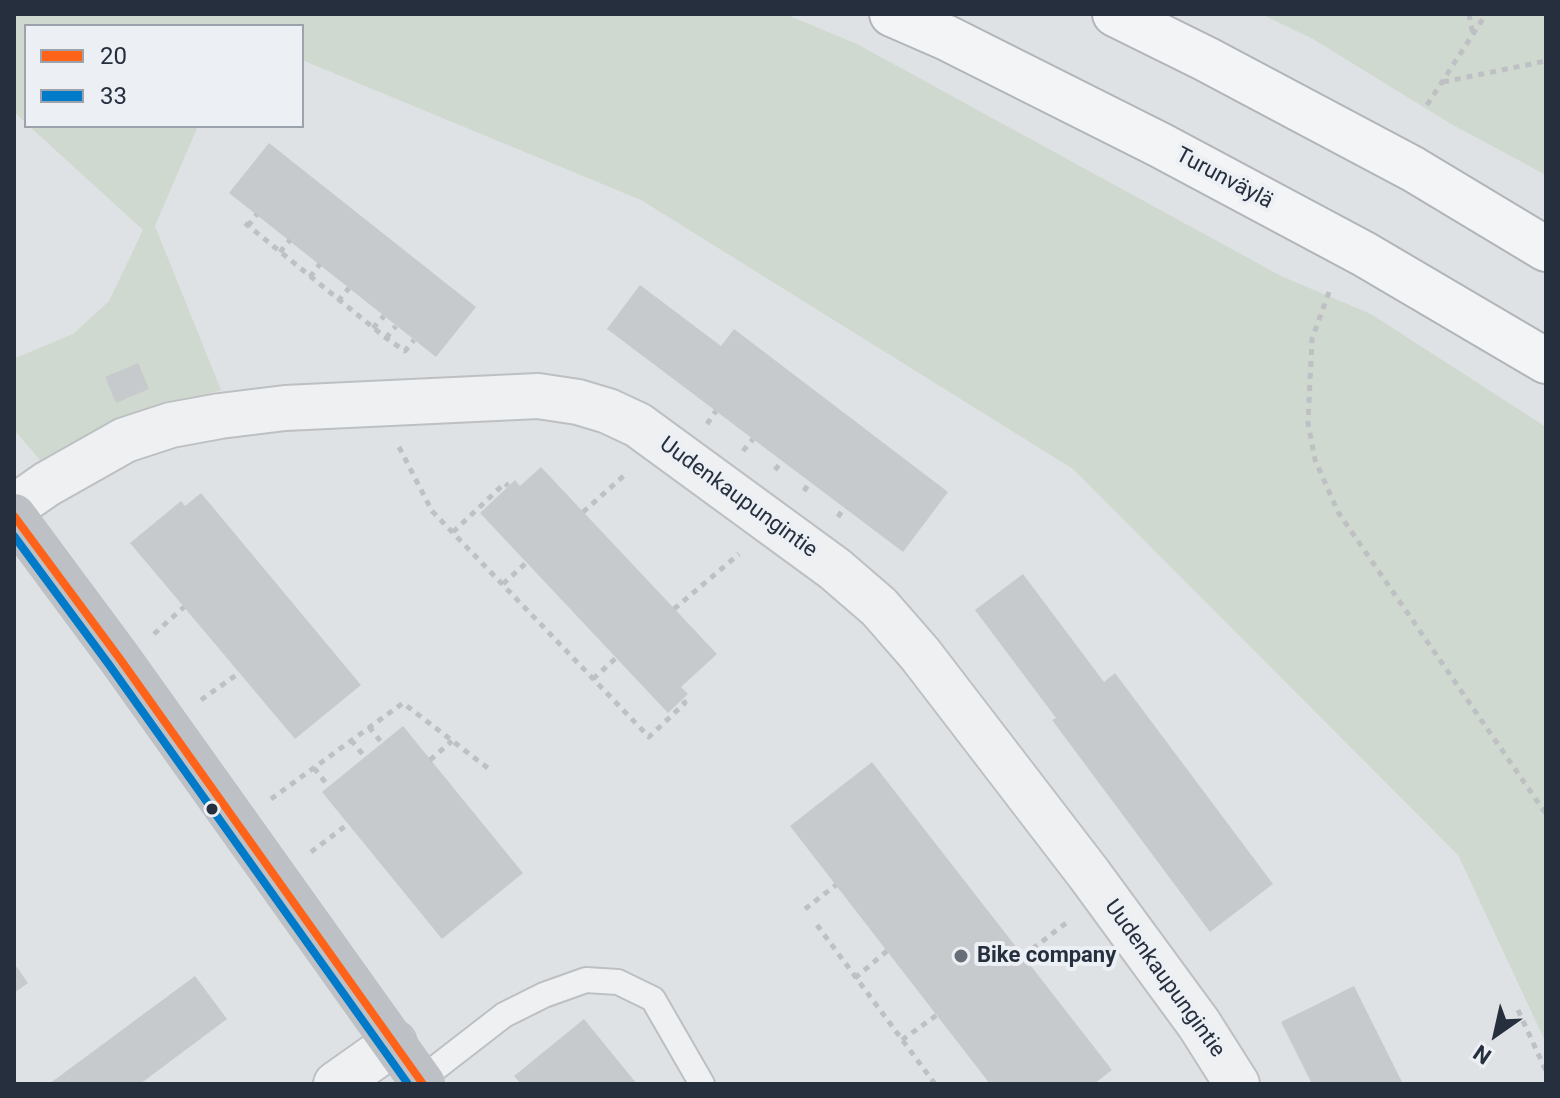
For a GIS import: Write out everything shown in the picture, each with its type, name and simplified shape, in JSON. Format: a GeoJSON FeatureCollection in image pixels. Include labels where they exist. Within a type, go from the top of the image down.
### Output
{"type":"FeatureCollection","features":[{"type":"Feature","properties":{"kind":"highway","name":"Turunväylä"},"geometry":{"type":"LineString","coordinates":[[892,14],[947,38],[1160,145],[1364,254],[1546,361]]}},
{"type":"Feature","properties":{"kind":"highway"},"geometry":{"type":"LineString","coordinates":[[1115,14],[1413,169],[1546,249]]}},
{"type":"Feature","properties":{"kind":"street","name":"Uudenkaupungintie"},"geometry":{"type":"LineString","coordinates":[[14,507],[47,484],[125,440],[171,425],[285,408],[538,396],[608,411],[662,440],[835,569],[879,607],[920,654],[1190,1011],[1237,1084]]}},
{"type":"Feature","properties":{"kind":"street"},"geometry":{"type":"LineString","coordinates":[[14,516],[422,1082]]}},
{"type":"Feature","properties":{"kind":"street"},"geometry":{"type":"LineString","coordinates":[[336,1084],[394,1043]]}},
{"type":"Feature","properties":{"kind":"lane"},"geometry":{"type":"LineString","coordinates":[[422,1082],[504,1015],[544,995],[586,980],[618,982],[653,999],[702,1084]]}},
{"type":"Feature","properties":{"kind":"path"},"geometry":{"type":"LineString","coordinates":[[1469,14],[1473,36]]}},
{"type":"Feature","properties":{"kind":"path"},"geometry":{"type":"LineString","coordinates":[[1427,105],[1486,14]]}},
{"type":"Feature","properties":{"kind":"path"},"geometry":{"type":"LineString","coordinates":[[1442,83],[1546,61]]}},
{"type":"Feature","properties":{"kind":"path"},"geometry":{"type":"LineString","coordinates":[[257,214],[246,224],[338,301],[405,351],[414,340]]}},
{"type":"Feature","properties":{"kind":"path"},"geometry":{"type":"LineString","coordinates":[[280,252],[290,240]]}},
{"type":"Feature","properties":{"kind":"path"},"geometry":{"type":"LineString","coordinates":[[310,277],[320,264]]}},
{"type":"Feature","properties":{"kind":"path"},"geometry":{"type":"LineString","coordinates":[[338,301],[349,288]]}},
{"type":"Feature","properties":{"kind":"path"},"geometry":{"type":"LineString","coordinates":[[1329,292],[1312,339],[1308,423],[1315,460],[1338,512],[1546,814]]}},
{"type":"Feature","properties":{"kind":"path"},"geometry":{"type":"LineString","coordinates":[[373,328],[384,316]]}},
{"type":"Feature","properties":{"kind":"path"},"geometry":{"type":"LineString","coordinates":[[386,338],[396,326]]}},
{"type":"Feature","properties":{"kind":"path"},"geometry":{"type":"LineString","coordinates":[[379,402],[432,511],[649,737],[685,703],[683,700]]}},
{"type":"Feature","properties":{"kind":"path"},"geometry":{"type":"LineString","coordinates":[[583,512],[638,463]]}},
{"type":"Feature","properties":{"kind":"path"},"geometry":{"type":"LineString","coordinates":[[453,532],[505,483],[508,486]]}},
{"type":"Feature","properties":{"kind":"path"},"geometry":{"type":"LineString","coordinates":[[674,609],[749,546]]}},
{"type":"Feature","properties":{"kind":"path"},"geometry":{"type":"LineString","coordinates":[[503,584],[527,562]]}},
{"type":"Feature","properties":{"kind":"path"},"geometry":{"type":"LineString","coordinates":[[150,637],[184,607]]}},
{"type":"Feature","properties":{"kind":"path"},"geometry":{"type":"LineString","coordinates":[[593,679],[616,658]]}},
{"type":"Feature","properties":{"kind":"path"},"geometry":{"type":"LineString","coordinates":[[197,703],[239,673]]}},
{"type":"Feature","properties":{"kind":"path"},"geometry":{"type":"LineString","coordinates":[[267,802],[403,703],[489,769]]}},
{"type":"Feature","properties":{"kind":"path"},"geometry":{"type":"LineString","coordinates":[[369,727],[382,743]]}},
{"type":"Feature","properties":{"kind":"path"},"geometry":{"type":"LineString","coordinates":[[351,740],[365,757]]}},
{"type":"Feature","properties":{"kind":"path"},"geometry":{"type":"LineString","coordinates":[[430,760],[452,741]]}},
{"type":"Feature","properties":{"kind":"path"},"geometry":{"type":"LineString","coordinates":[[314,768],[329,787]]}},
{"type":"Feature","properties":{"kind":"path"},"geometry":{"type":"LineString","coordinates":[[305,856],[348,824]]}},
{"type":"Feature","properties":{"kind":"path"},"geometry":{"type":"LineString","coordinates":[[805,909],[836,885]]}},
{"type":"Feature","properties":{"kind":"path"},"geometry":{"type":"LineString","coordinates":[[1023,956],[1078,913]]}},
{"type":"Feature","properties":{"kind":"path"},"geometry":{"type":"LineString","coordinates":[[817,925],[935,1084]]}},
{"type":"Feature","properties":{"kind":"path"},"geometry":{"type":"LineString","coordinates":[[855,978],[887,951]]}},
{"type":"Feature","properties":{"kind":"path"},"geometry":{"type":"LineString","coordinates":[[1518,1010],[1546,1071]]}},
{"type":"Feature","properties":{"kind":"path"},"geometry":{"type":"LineString","coordinates":[[902,1040],[937,1015]]}},
{"type":"Feature","properties":{"kind":"shaded area"},"geometry":{"type":"Polygon","coordinates":[[[14,14],[785,14],[857,44],[1281,276],[1371,314],[1546,427],[1546,1043],[1458,855],[1073,469],[641,200],[304,61],[304,24],[24,24],[24,121],[14,112],[14,14]]]}},
{"type":"Feature","properties":{"kind":"shaded area"},"geometry":{"type":"Polygon","coordinates":[[[1261,14],[1546,14],[1546,175],[1451,124],[1313,39],[1261,14]]]}},
{"type":"Feature","properties":{"kind":"shaded area"},"geometry":{"type":"Polygon","coordinates":[[[31,128],[197,128],[155,226],[221,390],[103,428],[40,460],[14,430],[14,356],[73,334],[109,301],[143,230],[31,128]]]}},
{"type":"Feature","properties":{"kind":"building"},"geometry":{"type":"Polygon","coordinates":[[[269,143],[476,307],[436,357],[229,193],[269,143]]]}},
{"type":"Feature","properties":{"kind":"building"},"geometry":{"type":"Polygon","coordinates":[[[640,285],[721,346],[734,329],[948,492],[903,552],[607,329],[640,285]]]}},
{"type":"Feature","properties":{"kind":"building"},"geometry":{"type":"Polygon","coordinates":[[[138,363],[149,389],[116,403],[105,377],[138,363]]]}},
{"type":"Feature","properties":{"kind":"building"},"geometry":{"type":"Polygon","coordinates":[[[541,467],[717,654],[681,687],[688,694],[668,713],[480,513],[515,480],[520,486],[541,467]]]}},
{"type":"Feature","properties":{"kind":"building"},"geometry":{"type":"Polygon","coordinates":[[[201,493],[361,685],[295,739],[130,543],[181,501],[185,506],[201,493]]]}},
{"type":"Feature","properties":{"kind":"building"},"geometry":{"type":"Polygon","coordinates":[[[1023,574],[1104,682],[1115,673],[1273,884],[1210,932],[1052,720],[1056,718],[975,610],[1023,574]]]}},
{"type":"Feature","properties":{"kind":"building"},"geometry":{"type":"Polygon","coordinates":[[[403,726],[523,873],[442,939],[322,792],[403,726]]]}},
{"type":"Feature","properties":{"kind":"building"},"geometry":{"type":"Polygon","coordinates":[[[872,762],[1112,1070],[1094,1084],[990,1084],[790,826],[872,762]]]}},
{"type":"Feature","properties":{"kind":"building"},"geometry":{"type":"Polygon","coordinates":[[[14,963],[28,983],[14,993],[14,963]]]}},
{"type":"Feature","properties":{"kind":"building"},"geometry":{"type":"Polygon","coordinates":[[[195,976],[227,1019],[140,1084],[49,1084],[195,976]]]}},
{"type":"Feature","properties":{"kind":"building"},"geometry":{"type":"Polygon","coordinates":[[[1354,986],[1403,1084],[1312,1084],[1281,1022],[1354,986]]]}},
{"type":"Feature","properties":{"kind":"building"},"geometry":{"type":"Polygon","coordinates":[[[584,1019],[637,1084],[521,1084],[514,1076],[584,1019]]]}},
{"type":"Feature","properties":{"kind":"transit line","name":"20"},"geometry":{"type":"LineString","coordinates":[[14,516],[120,659],[423,1084]]}},
{"type":"Feature","properties":{"kind":"transit line","name":"33"},"geometry":{"type":"LineString","coordinates":[[14,536],[408,1084]]}},
{"type":"Feature","properties":{"kind":"place","name":"Bike company"},"geometry":{"type":"Point","coordinates":[961,956]}}]}
